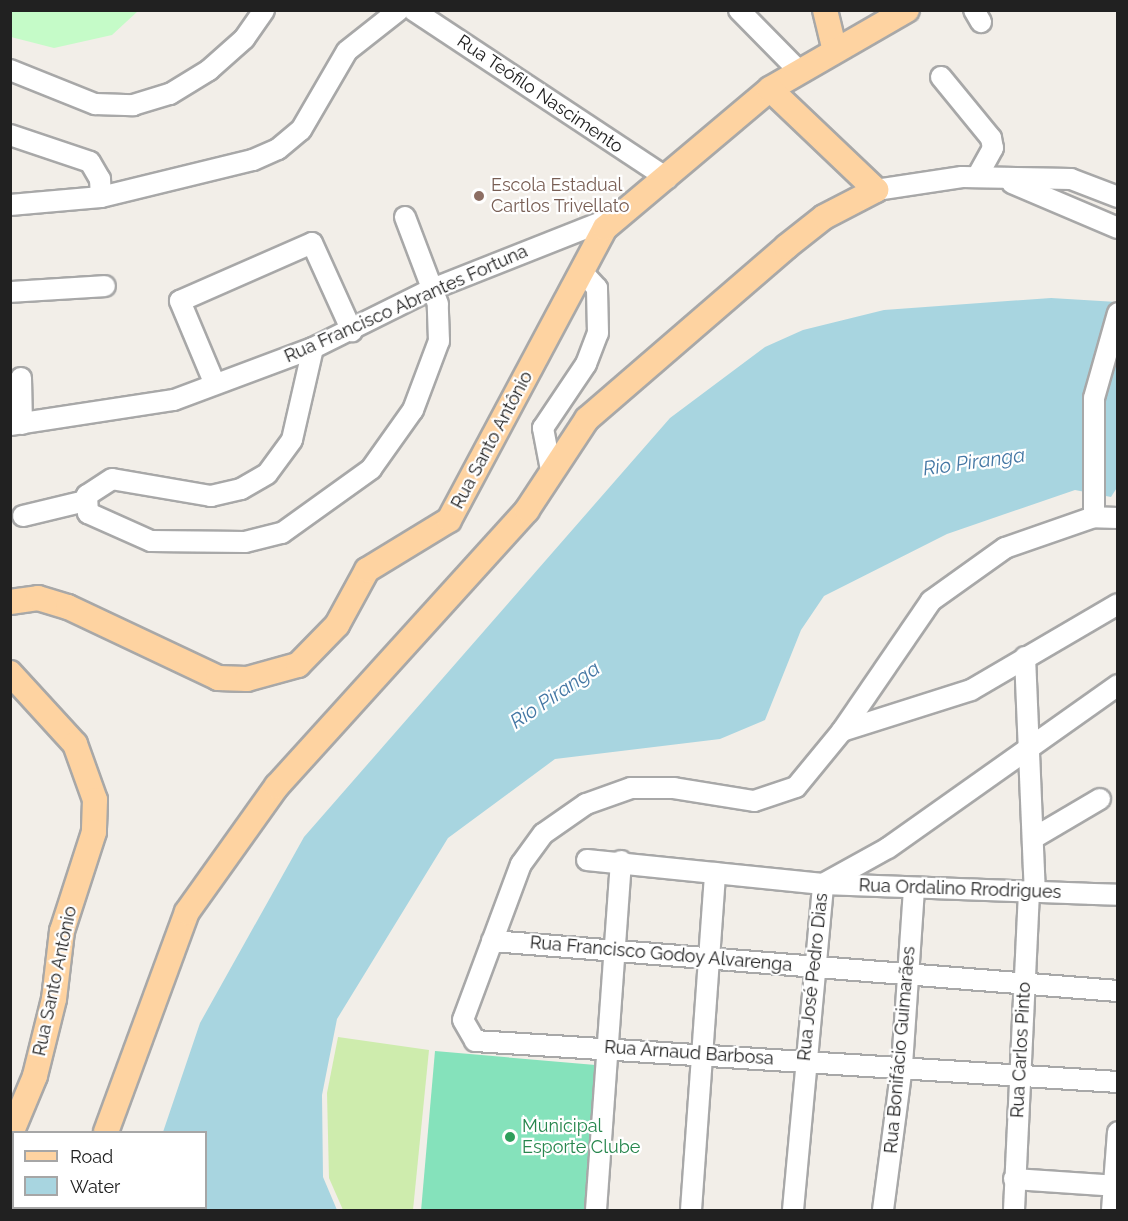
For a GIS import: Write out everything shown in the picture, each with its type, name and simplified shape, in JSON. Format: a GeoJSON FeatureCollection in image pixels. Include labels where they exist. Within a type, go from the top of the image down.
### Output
{"type":"FeatureCollection","features":[{"type":"Feature","properties":{"kind":"main road"},"geometry":{"type":"LineString","coordinates":[[825,10],[834,51]]}},
{"type":"Feature","properties":{"kind":"main road","name":"Rua Santo Antônio"},"geometry":{"type":"LineString","coordinates":[[10,602],[38,597],[68,608],[218,678],[247,679],[298,665],[338,625],[367,570],[448,520],[605,228],[770,89],[907,10]]}},
{"type":"Feature","properties":{"kind":"main road"},"geometry":{"type":"LineString","coordinates":[[106,1131],[187,912],[277,786],[527,510],[586,419],[817,223],[876,190],[770,89]]}},
{"type":"Feature","properties":{"kind":"main road","name":"Rua Santo Antônio"},"geometry":{"type":"LineString","coordinates":[[12,1131],[35,1076],[54,999],[62,931],[94,832],[95,800],[75,744],[13,678]]}},
{"type":"Feature","properties":{"kind":"street"},"geometry":{"type":"LineString","coordinates":[[10,70],[95,104],[133,105],[170,94],[209,70],[244,39],[264,10]]}},
{"type":"Feature","properties":{"kind":"street"},"geometry":{"type":"LineString","coordinates":[[10,205],[101,197],[253,160],[278,149],[301,130],[347,51],[399,10]]}},
{"type":"Feature","properties":{"kind":"street","name":"Rua Teófilo Nascimento"},"geometry":{"type":"LineString","coordinates":[[413,10],[667,178]]}},
{"type":"Feature","properties":{"kind":"street"},"geometry":{"type":"LineString","coordinates":[[739,10],[799,71]]}},
{"type":"Feature","properties":{"kind":"street"},"geometry":{"type":"LineString","coordinates":[[941,77],[991,138],[993,148],[977,177]]}},
{"type":"Feature","properties":{"kind":"street"},"geometry":{"type":"LineString","coordinates":[[10,135],[90,162],[100,179],[101,197]]}},
{"type":"Feature","properties":{"kind":"street"},"geometry":{"type":"LineString","coordinates":[[876,190],[977,177],[1007,180],[1071,179],[1118,197]]}},
{"type":"Feature","properties":{"kind":"street"},"geometry":{"type":"LineString","coordinates":[[1007,180],[1118,228]]}},
{"type":"Feature","properties":{"kind":"street","name":"Rua Francisco Abrantes Fortuna"},"geometry":{"type":"LineString","coordinates":[[16,425],[174,400],[214,382],[312,348],[352,331],[432,289],[625,213]]}},
{"type":"Feature","properties":{"kind":"street"},"geometry":{"type":"LineString","coordinates":[[312,348],[292,440],[277,465],[256,481],[225,494],[193,496],[112,479],[91,489],[85,501],[88,513],[117,530],[173,544],[245,542],[290,528],[371,469],[413,410],[439,341],[440,317],[405,217]]}},
{"type":"Feature","properties":{"kind":"street"},"geometry":{"type":"LineString","coordinates":[[214,382],[180,302],[312,243],[352,331]]}},
{"type":"Feature","properties":{"kind":"street"},"geometry":{"type":"LineString","coordinates":[[551,470],[543,428],[586,364],[598,333],[597,288],[582,272]]}},
{"type":"Feature","properties":{"kind":"street"},"geometry":{"type":"LineString","coordinates":[[10,292],[105,286]]}},
{"type":"Feature","properties":{"kind":"street"},"geometry":{"type":"LineString","coordinates":[[1094,512],[1094,398],[1118,312]]}},
{"type":"Feature","properties":{"kind":"street"},"geometry":{"type":"LineString","coordinates":[[16,425],[21,378]]}},
{"type":"Feature","properties":{"kind":"street"},"geometry":{"type":"LineString","coordinates":[[23,516],[85,501]]}},
{"type":"Feature","properties":{"kind":"street"},"geometry":{"type":"LineString","coordinates":[[492,941],[521,864],[543,834],[586,804],[630,788],[674,788],[754,801],[796,787],[843,731],[931,601],[1005,548],[1094,512],[1118,518]]}},
{"type":"Feature","properties":{"kind":"street"},"geometry":{"type":"LineString","coordinates":[[843,731],[971,690],[1118,604]]}},
{"type":"Feature","properties":{"kind":"street","name":"Rua Carlos Pinto"},"geometry":{"type":"LineString","coordinates":[[1014,1210],[1025,981],[1037,836],[1028,745],[1025,657]]}},
{"type":"Feature","properties":{"kind":"street","name":"Rua José Pedro Dias"},"geometry":{"type":"LineString","coordinates":[[794,1210],[803,1060],[823,884],[888,848],[1028,745],[1118,685]]}},
{"type":"Feature","properties":{"kind":"street"},"geometry":{"type":"LineString","coordinates":[[1037,836],[1100,799]]}},
{"type":"Feature","properties":{"kind":"street","name":"Rua Ordalino Rrodrigues"},"geometry":{"type":"LineString","coordinates":[[588,860],[621,861],[823,884],[914,890],[1032,890],[1118,895]]}},
{"type":"Feature","properties":{"kind":"street"},"geometry":{"type":"LineString","coordinates":[[596,1210],[621,861]]}},
{"type":"Feature","properties":{"kind":"street"},"geometry":{"type":"LineString","coordinates":[[691,1210],[706,1057],[715,873]]}},
{"type":"Feature","properties":{"kind":"street","name":"Rua Bonifácio Guimarães"},"geometry":{"type":"LineString","coordinates":[[883,1210],[902,1065],[914,890]]}},
{"type":"Feature","properties":{"kind":"street","name":"Rua Francisco Godoy Alvarenga"},"geometry":{"type":"LineString","coordinates":[[492,941],[1025,981],[1118,991]]}},
{"type":"Feature","properties":{"kind":"street","name":"Rua Arnaud Barbosa"},"geometry":{"type":"LineString","coordinates":[[492,941],[463,1020],[475,1041],[606,1047],[706,1057],[902,1065],[1020,1077],[1118,1082]]}},
{"type":"Feature","properties":{"kind":"street"},"geometry":{"type":"LineString","coordinates":[[1112,1210],[1116,1186],[1118,1132]]}},
{"type":"Feature","properties":{"kind":"street"},"geometry":{"type":"LineString","coordinates":[[1014,1179],[1116,1186]]}},
{"type":"Feature","properties":{"kind":"green space"},"geometry":{"type":"Polygon","coordinates":[[[11,10],[138,11],[112,35],[54,48],[11,37],[11,10]]]}},
{"type":"Feature","properties":{"kind":"green space"},"geometry":{"type":"Polygon","coordinates":[[[338,1037],[429,1050],[413,1210],[343,1210],[329,1178],[327,1093],[338,1037]]]}},
{"type":"Feature","properties":{"kind":"green space","name":"Municipal Esporte Clube"},"geometry":{"type":"Polygon","coordinates":[[[435,1051],[598,1065],[586,1210],[421,1210],[435,1051]]]}},
{"type":"Feature","properties":{"kind":"water","name":"Rio Piranga"},"geometry":{"type":"Polygon","coordinates":[[[1051,298],[1117,302],[1118,486],[1111,497],[1075,490],[947,534],[824,596],[801,630],[765,720],[720,739],[555,759],[448,838],[337,1019],[322,1095],[323,1177],[337,1210],[149,1210],[207,1209],[207,1131],[163,1131],[200,1023],[304,837],[670,418],[765,347],[803,330],[884,310],[1051,298]]]}},
{"type":"Feature","properties":{"kind":"place","name":"Escola Estadual Cartlos Trivellato"},"geometry":{"type":"Point","coordinates":[479,196]}},
{"type":"Feature","properties":{"kind":"place","name":"Municipal Esporte Clube"},"geometry":{"type":"Point","coordinates":[510,1137]}}]}
